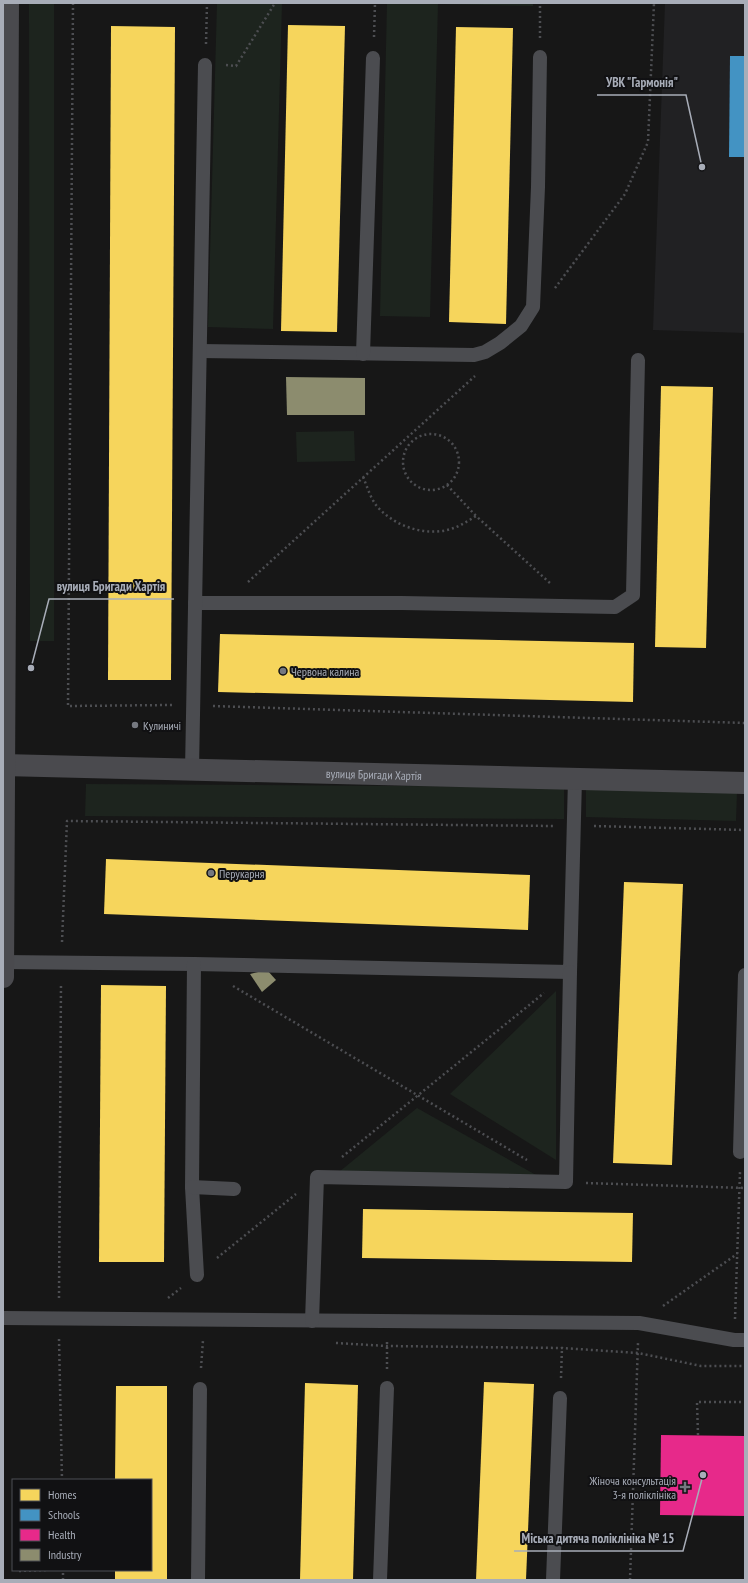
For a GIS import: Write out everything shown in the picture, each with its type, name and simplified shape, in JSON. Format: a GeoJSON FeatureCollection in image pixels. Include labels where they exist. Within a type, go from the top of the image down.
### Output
{"type":"FeatureCollection","features":[{"type":"Feature","properties":{"kind":"street"},"geometry":{"type":"LineString","coordinates":[[3,977],[8,3]]}},
{"type":"Feature","properties":{"kind":"street","name":"вулиця Бригади Хартія"},"geometry":{"type":"LineString","coordinates":[[4,765],[745,783]]}},
{"type":"Feature","properties":{"kind":"lane"},"geometry":{"type":"LineString","coordinates":[[200,351],[474,355],[485,352],[500,343],[521,326],[534,307],[540,57]]}},
{"type":"Feature","properties":{"kind":"lane"},"geometry":{"type":"LineString","coordinates":[[363,354],[373,58]]}},
{"type":"Feature","properties":{"kind":"lane"},"geometry":{"type":"LineString","coordinates":[[192,770],[205,65]]}},
{"type":"Feature","properties":{"kind":"lane"},"geometry":{"type":"LineString","coordinates":[[195,603],[402,603],[615,607],[633,595],[638,360]]}},
{"type":"Feature","properties":{"kind":"lane"},"geometry":{"type":"LineString","coordinates":[[312,1321],[317,1177],[566,1182],[575,779]]}},
{"type":"Feature","properties":{"kind":"lane"},"geometry":{"type":"LineString","coordinates":[[3,962],[194,964],[570,972]]}},
{"type":"Feature","properties":{"kind":"lane"},"geometry":{"type":"LineString","coordinates":[[194,964],[192,1187],[197,1275]]}},
{"type":"Feature","properties":{"kind":"lane"},"geometry":{"type":"LineString","coordinates":[[740,1152],[745,975]]}},
{"type":"Feature","properties":{"kind":"lane"},"geometry":{"type":"LineString","coordinates":[[192,1187],[234,1189]]}},
{"type":"Feature","properties":{"kind":"lane"},"geometry":{"type":"LineString","coordinates":[[3,1318],[639,1323],[740,1340]]}},
{"type":"Feature","properties":{"kind":"lane"},"geometry":{"type":"LineString","coordinates":[[380,1580],[387,1388]]}},
{"type":"Feature","properties":{"kind":"lane"},"geometry":{"type":"LineString","coordinates":[[198,1580],[200,1389]]}},
{"type":"Feature","properties":{"kind":"lane"},"geometry":{"type":"LineString","coordinates":[[553,1580],[560,1398]]}},
{"type":"Feature","properties":{"kind":"path"},"geometry":{"type":"LineString","coordinates":[[73,3],[68,706],[193,705],[745,723]]}},
{"type":"Feature","properties":{"kind":"path"},"geometry":{"type":"LineString","coordinates":[[207,3],[205,65],[236,66],[275,3]]}},
{"type":"Feature","properties":{"kind":"path"},"geometry":{"type":"LineString","coordinates":[[373,58],[375,3]]}},
{"type":"Feature","properties":{"kind":"path"},"geometry":{"type":"LineString","coordinates":[[540,3],[540,57]]}},
{"type":"Feature","properties":{"kind":"path"},"geometry":{"type":"LineString","coordinates":[[431,434],[449,440],[459,456],[459,466],[451,483],[443,488],[425,490],[417,487],[410,481],[405,474],[403,465],[407,447],[413,441],[422,436],[431,434]]}},
{"type":"Feature","properties":{"kind":"path"},"geometry":{"type":"LineString","coordinates":[[409,436],[413,441]]}},
{"type":"Feature","properties":{"kind":"path"},"geometry":{"type":"LineString","coordinates":[[363,477],[376,505],[395,522],[414,530],[436,531],[451,529],[476,516]]}},
{"type":"Feature","properties":{"kind":"path"},"geometry":{"type":"LineString","coordinates":[[447,485],[476,516],[575,606]]}},
{"type":"Feature","properties":{"kind":"path"},"geometry":{"type":"LineString","coordinates":[[62,1479],[59,1319],[61,963],[67,821],[574,826],[745,830]]}},
{"type":"Feature","properties":{"kind":"path"},"geometry":{"type":"LineString","coordinates":[[142,1319],[570,972]]}},
{"type":"Feature","properties":{"kind":"path"},"geometry":{"type":"LineString","coordinates":[[228,984],[532,1163]]}},
{"type":"Feature","properties":{"kind":"path"},"geometry":{"type":"LineString","coordinates":[[740,1152],[737,1254],[740,1340]]}},
{"type":"Feature","properties":{"kind":"path"},"geometry":{"type":"LineString","coordinates":[[566,1182],[745,1188]]}},
{"type":"Feature","properties":{"kind":"path"},"geometry":{"type":"LineString","coordinates":[[630,1580],[639,1323],[737,1254]]}},
{"type":"Feature","properties":{"kind":"path"},"geometry":{"type":"LineString","coordinates":[[200,1389],[204,1320]]}},
{"type":"Feature","properties":{"kind":"path"},"geometry":{"type":"LineString","coordinates":[[387,1321],[387,1388]]}},
{"type":"Feature","properties":{"kind":"path"},"geometry":{"type":"LineString","coordinates":[[560,1398],[562,1323]]}},
{"type":"Feature","properties":{"kind":"path"},"geometry":{"type":"LineString","coordinates":[[333,1343],[387,1346],[562,1348],[638,1353],[701,1366],[745,1366]]}},
{"type":"Feature","properties":{"kind":"path"},"geometry":{"type":"LineString","coordinates":[[698,1435],[697,1402],[745,1402]]}},
{"type":"Feature","properties":{"kind":"shaded area"},"geometry":{"type":"Polygon","coordinates":[[[29,3],[54,3],[54,641],[30,641],[29,3]]]}},
{"type":"Feature","properties":{"kind":"shaded area"},"geometry":{"type":"Polygon","coordinates":[[[217,3],[282,3],[273,329],[208,327],[217,3]]]}},
{"type":"Feature","properties":{"kind":"shaded area"},"geometry":{"type":"Polygon","coordinates":[[[387,3],[533,3],[533,6],[438,4],[430,317],[380,316],[387,3]]]}},
{"type":"Feature","properties":{"kind":"shaded area"},"geometry":{"type":"Polygon","coordinates":[[[665,3],[745,3],[745,333],[653,330],[665,3]]]}},
{"type":"Feature","properties":{"kind":"shaded area"},"geometry":{"type":"Polygon","coordinates":[[[354,431],[355,461],[297,462],[296,432],[354,431]]]}},
{"type":"Feature","properties":{"kind":"shaded area"},"geometry":{"type":"Polygon","coordinates":[[[86,784],[564,787],[564,819],[85,816],[86,784]]]}},
{"type":"Feature","properties":{"kind":"shaded area"},"geometry":{"type":"Polygon","coordinates":[[[586,788],[737,792],[736,821],[586,817],[586,788]]]}},
{"type":"Feature","properties":{"kind":"shaded area"},"geometry":{"type":"Polygon","coordinates":[[[556,991],[556,1160],[450,1094],[556,991]]]}},
{"type":"Feature","properties":{"kind":"shaded area"},"geometry":{"type":"Polygon","coordinates":[[[417,1108],[536,1175],[339,1172],[417,1108]]]}},
{"type":"Feature","properties":{"kind":"building: Homes"},"geometry":{"type":"Polygon","coordinates":[[[288,25],[345,26],[337,332],[281,331],[288,25]]]}},
{"type":"Feature","properties":{"kind":"building: Homes"},"geometry":{"type":"Polygon","coordinates":[[[111,26],[175,27],[171,680],[108,680],[111,26]]]}},
{"type":"Feature","properties":{"kind":"building: Homes"},"geometry":{"type":"Polygon","coordinates":[[[456,27],[513,28],[506,324],[449,322],[456,27]]]}},
{"type":"Feature","properties":{"kind":"building: Homes"},"geometry":{"type":"Polygon","coordinates":[[[661,386],[713,387],[706,648],[655,647],[661,386]]]}},
{"type":"Feature","properties":{"kind":"building: Homes"},"geometry":{"type":"Polygon","coordinates":[[[220,634],[634,643],[633,702],[218,692],[220,634]]]}},
{"type":"Feature","properties":{"kind":"building: Homes"},"geometry":{"type":"Polygon","coordinates":[[[106,859],[530,875],[528,930],[104,914],[106,859]]]}},
{"type":"Feature","properties":{"kind":"building: Homes"},"geometry":{"type":"Polygon","coordinates":[[[624,882],[683,884],[672,1165],[613,1163],[624,882]]]}},
{"type":"Feature","properties":{"kind":"building: Homes"},"geometry":{"type":"Polygon","coordinates":[[[101,985],[166,986],[164,1262],[99,1262],[101,985]]]}},
{"type":"Feature","properties":{"kind":"building: Homes"},"geometry":{"type":"Polygon","coordinates":[[[363,1209],[633,1213],[632,1262],[362,1258],[363,1209]]]}},
{"type":"Feature","properties":{"kind":"building: Homes"},"geometry":{"type":"Polygon","coordinates":[[[484,1382],[534,1384],[526,1580],[476,1580],[484,1382]]]}},
{"type":"Feature","properties":{"kind":"building: Homes"},"geometry":{"type":"Polygon","coordinates":[[[305,1383],[358,1385],[353,1580],[300,1580],[305,1383]]]}},
{"type":"Feature","properties":{"kind":"building: Homes"},"geometry":{"type":"Polygon","coordinates":[[[116,1386],[167,1386],[167,1580],[115,1580],[115,1571],[152,1571],[152,1479],[115,1479],[116,1386]]]}},
{"type":"Feature","properties":{"kind":"building: Schools"},"geometry":{"type":"Polygon","coordinates":[[[730,56],[745,56],[745,157],[729,157],[730,56]]]}},
{"type":"Feature","properties":{"kind":"building: Health"},"geometry":{"type":"Polygon","coordinates":[[[661,1435],[745,1436],[745,1516],[660,1515],[661,1435]]]}},
{"type":"Feature","properties":{"kind":"building: Industry"},"geometry":{"type":"Polygon","coordinates":[[[286,377],[365,378],[365,415],[287,415],[286,377]]]}},
{"type":"Feature","properties":{"kind":"building: Industry"},"geometry":{"type":"Polygon","coordinates":[[[267,970],[276,980],[262,992],[250,974],[267,970]]]}},
{"type":"Feature","properties":{"kind":"place","name":"УВК \"Гармонія\""},"geometry":{"type":"Point","coordinates":[702,167]}},
{"type":"Feature","properties":{"kind":"place","name":"вулиця Бригади Хартія"},"geometry":{"type":"Point","coordinates":[31,668]}},
{"type":"Feature","properties":{"kind":"place","name":"Червона калина"},"geometry":{"type":"Point","coordinates":[283,671]}},
{"type":"Feature","properties":{"kind":"place","name":"Кулиничі"},"geometry":{"type":"Point","coordinates":[135,725]}},
{"type":"Feature","properties":{"kind":"place","name":"Перукарня"},"geometry":{"type":"Point","coordinates":[211,873]}},
{"type":"Feature","properties":{"kind":"place","name":"Міська дитяча поліклініка № 15"},"geometry":{"type":"Point","coordinates":[703,1475]}},
{"type":"Feature","properties":{"kind":"place","name":"Жіноча консультація 3-я поліклініка"},"geometry":{"type":"Point","coordinates":[685,1487]}}]}
